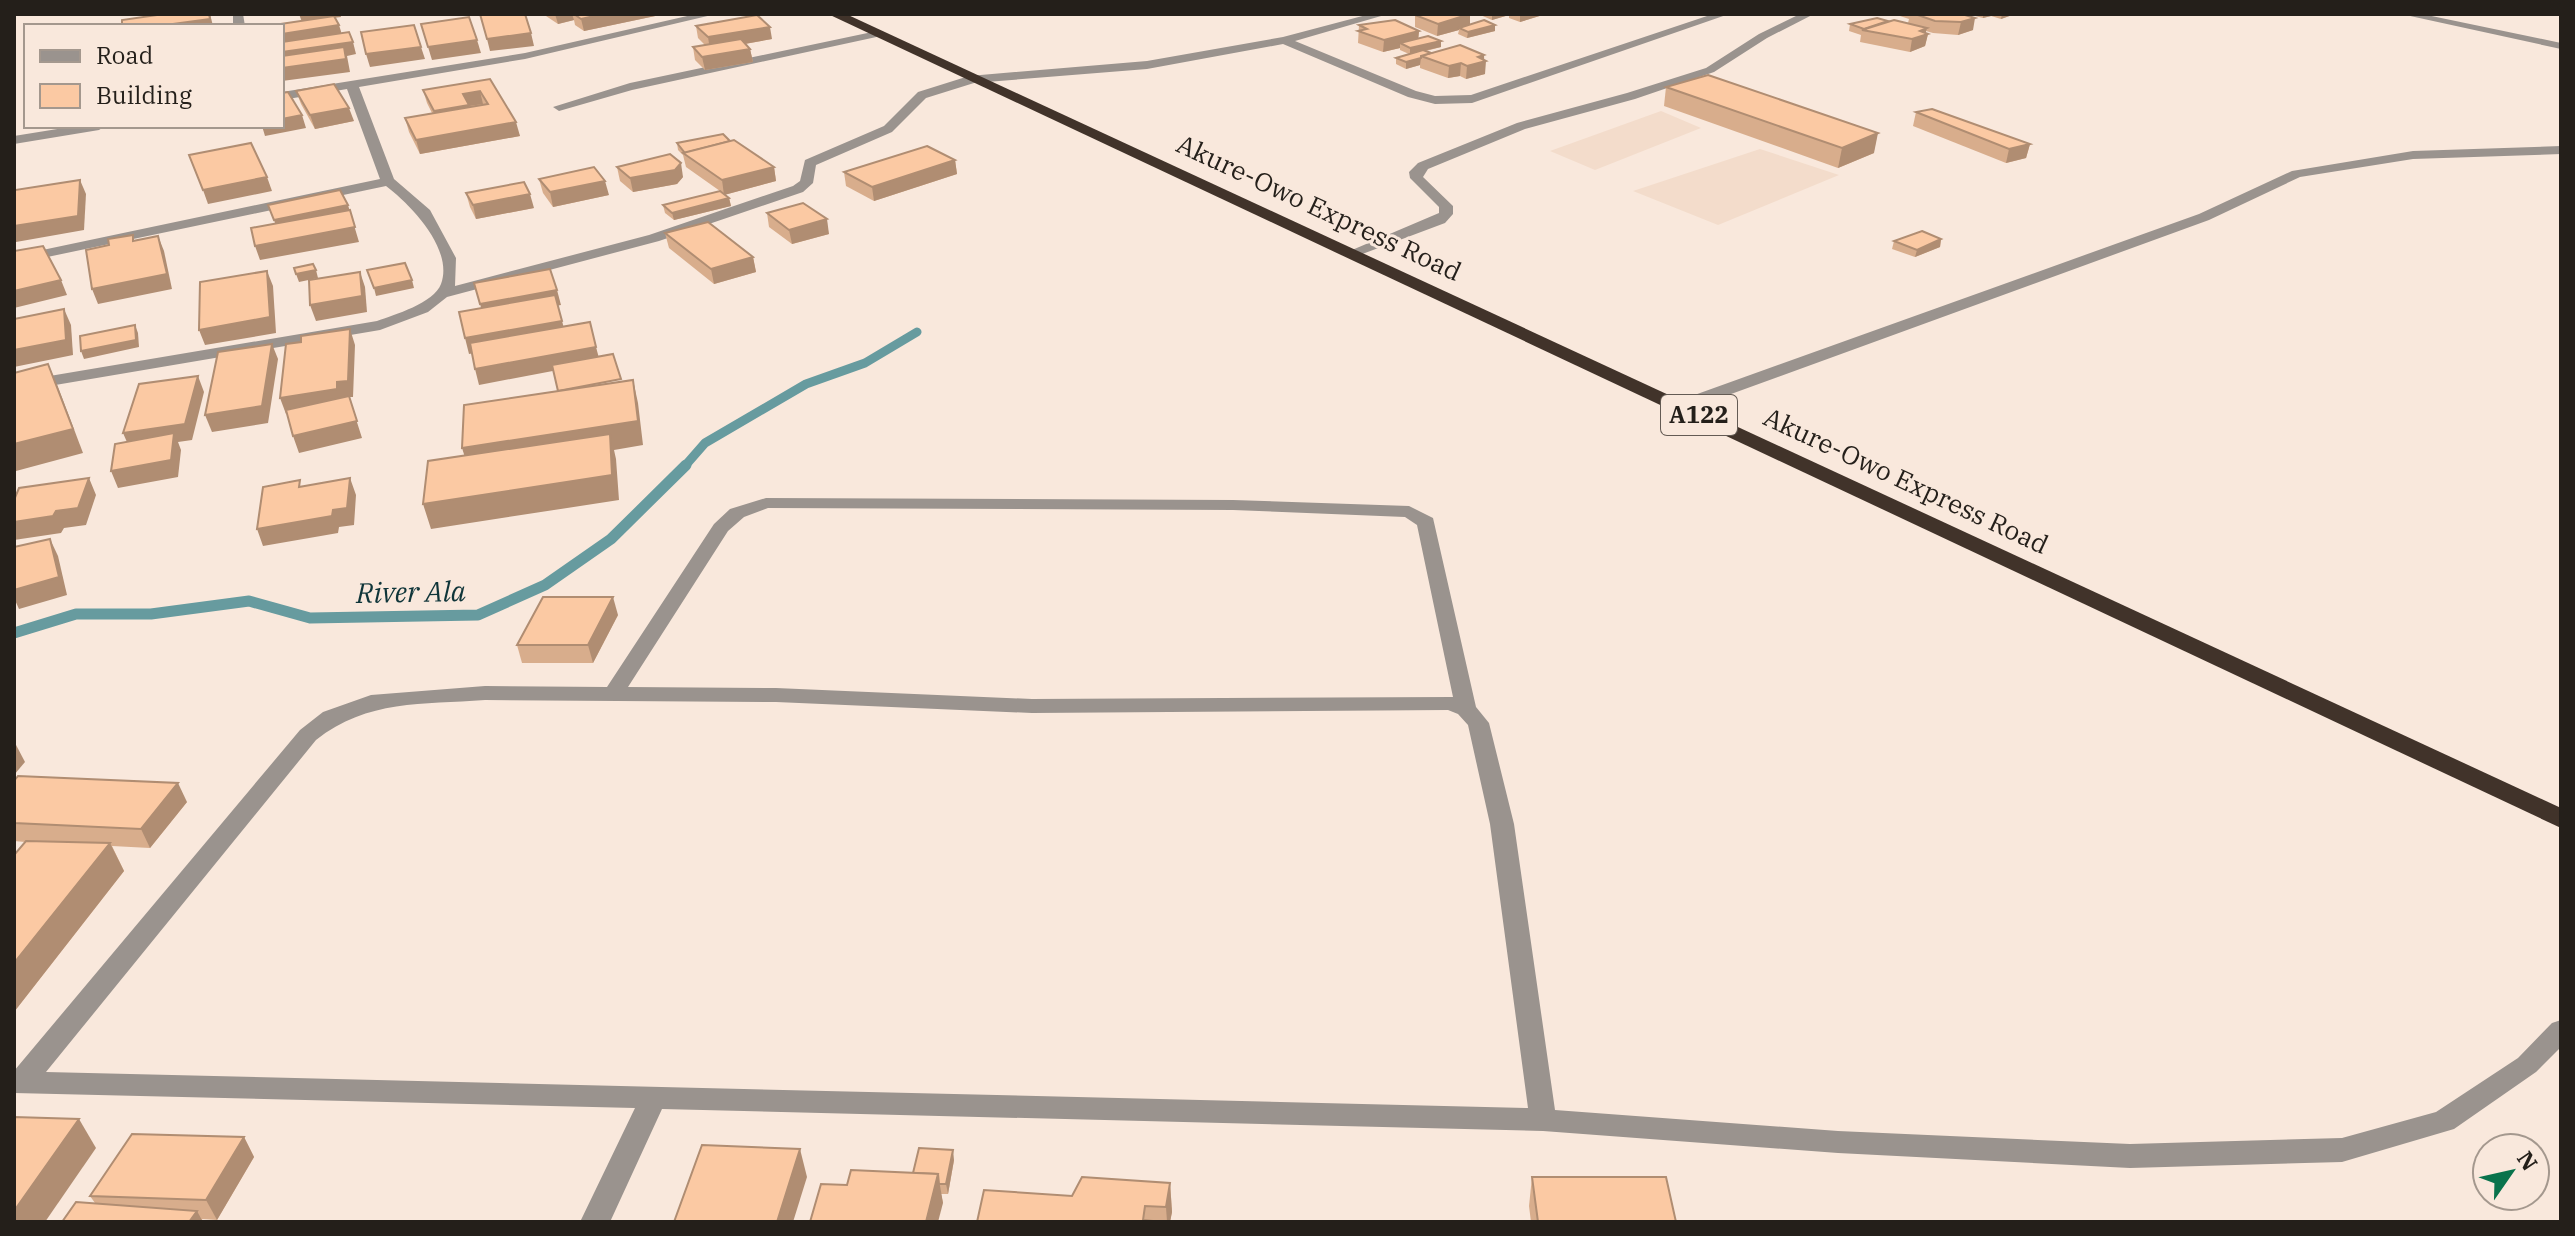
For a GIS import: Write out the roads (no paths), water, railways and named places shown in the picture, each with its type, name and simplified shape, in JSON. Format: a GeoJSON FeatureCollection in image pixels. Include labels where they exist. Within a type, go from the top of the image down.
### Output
{"type":"FeatureCollection","features":[{"type":"Feature","properties":{"kind":"highway","name":"Akure-Owo Express Road"},"geometry":{"type":"LineString","coordinates":[[835,14],[2561,819]]}},
{"type":"Feature","properties":{"kind":"street"},"geometry":{"type":"LineString","coordinates":[[284,96],[525,56],[711,14]]}},
{"type":"Feature","properties":{"kind":"street"},"geometry":{"type":"LineString","coordinates":[[442,294],[654,238],[787,193],[806,183],[810,163],[888,129],[922,95],[973,79],[1147,65],[1284,40],[1383,14]]}},
{"type":"Feature","properties":{"kind":"street"},"geometry":{"type":"LineString","coordinates":[[1284,40],[1412,94],[1451,101],[1472,99],[1724,14]]}},
{"type":"Feature","properties":{"kind":"street"},"geometry":{"type":"LineString","coordinates":[[1352,253],[1440,220],[1446,214],[1446,206],[1417,178],[1416,172],[1423,166],[1521,126],[1631,96],[1710,70],[1763,36],[1809,14]]}},
{"type":"Feature","properties":{"kind":"street"},"geometry":{"type":"LineString","coordinates":[[2406,14],[2561,46]]}},
{"type":"Feature","properties":{"kind":"street"},"geometry":{"type":"LineString","coordinates":[[559,107],[630,87],[877,34]]}},
{"type":"Feature","properties":{"kind":"street"},"geometry":{"type":"LineString","coordinates":[[14,387],[380,325],[415,313],[442,294],[449,284],[449,258],[425,213],[388,181],[351,83]]}},
{"type":"Feature","properties":{"kind":"street"},"geometry":{"type":"LineString","coordinates":[[14,140],[87,128]]}},
{"type":"Feature","properties":{"kind":"street"},"geometry":{"type":"LineString","coordinates":[[1681,406],[2204,217],[2297,174],[2413,155],[2561,150]]}},
{"type":"Feature","properties":{"kind":"street"},"geometry":{"type":"LineString","coordinates":[[14,260],[388,181]]}},
{"type":"Feature","properties":{"kind":"street"},"geometry":{"type":"LineString","coordinates":[[612,696],[721,528],[737,513],[766,503],[1233,505],[1409,512],[1419,515],[1426,522],[1466,709],[1478,723],[1502,824],[1543,1120]]}},
{"type":"Feature","properties":{"kind":"street"},"geometry":{"type":"LineString","coordinates":[[18,1082],[308,735],[331,717],[371,702],[485,693],[776,695],[1032,706],[1450,703],[1466,709]]}},
{"type":"Feature","properties":{"kind":"street"},"geometry":{"type":"LineString","coordinates":[[18,1082],[1543,1120],[1838,1142],[2130,1156],[2342,1150],[2444,1121],[2527,1065],[2561,1030]]}},
{"type":"Feature","properties":{"kind":"street"},"geometry":{"type":"LineString","coordinates":[[595,1222],[654,1098]]}},
{"type":"Feature","properties":{"kind":"waterway","name":"River Ala"},"geometry":{"type":"LineString","coordinates":[[684,467],[705,443],[806,384],[865,363],[917,332]]}},
{"type":"Feature","properties":{"kind":"waterway","name":"River Ala"},"geometry":{"type":"LineString","coordinates":[[14,633],[76,614],[151,614],[249,601],[310,618],[478,615],[545,585],[611,539],[684,467]]}}]}
